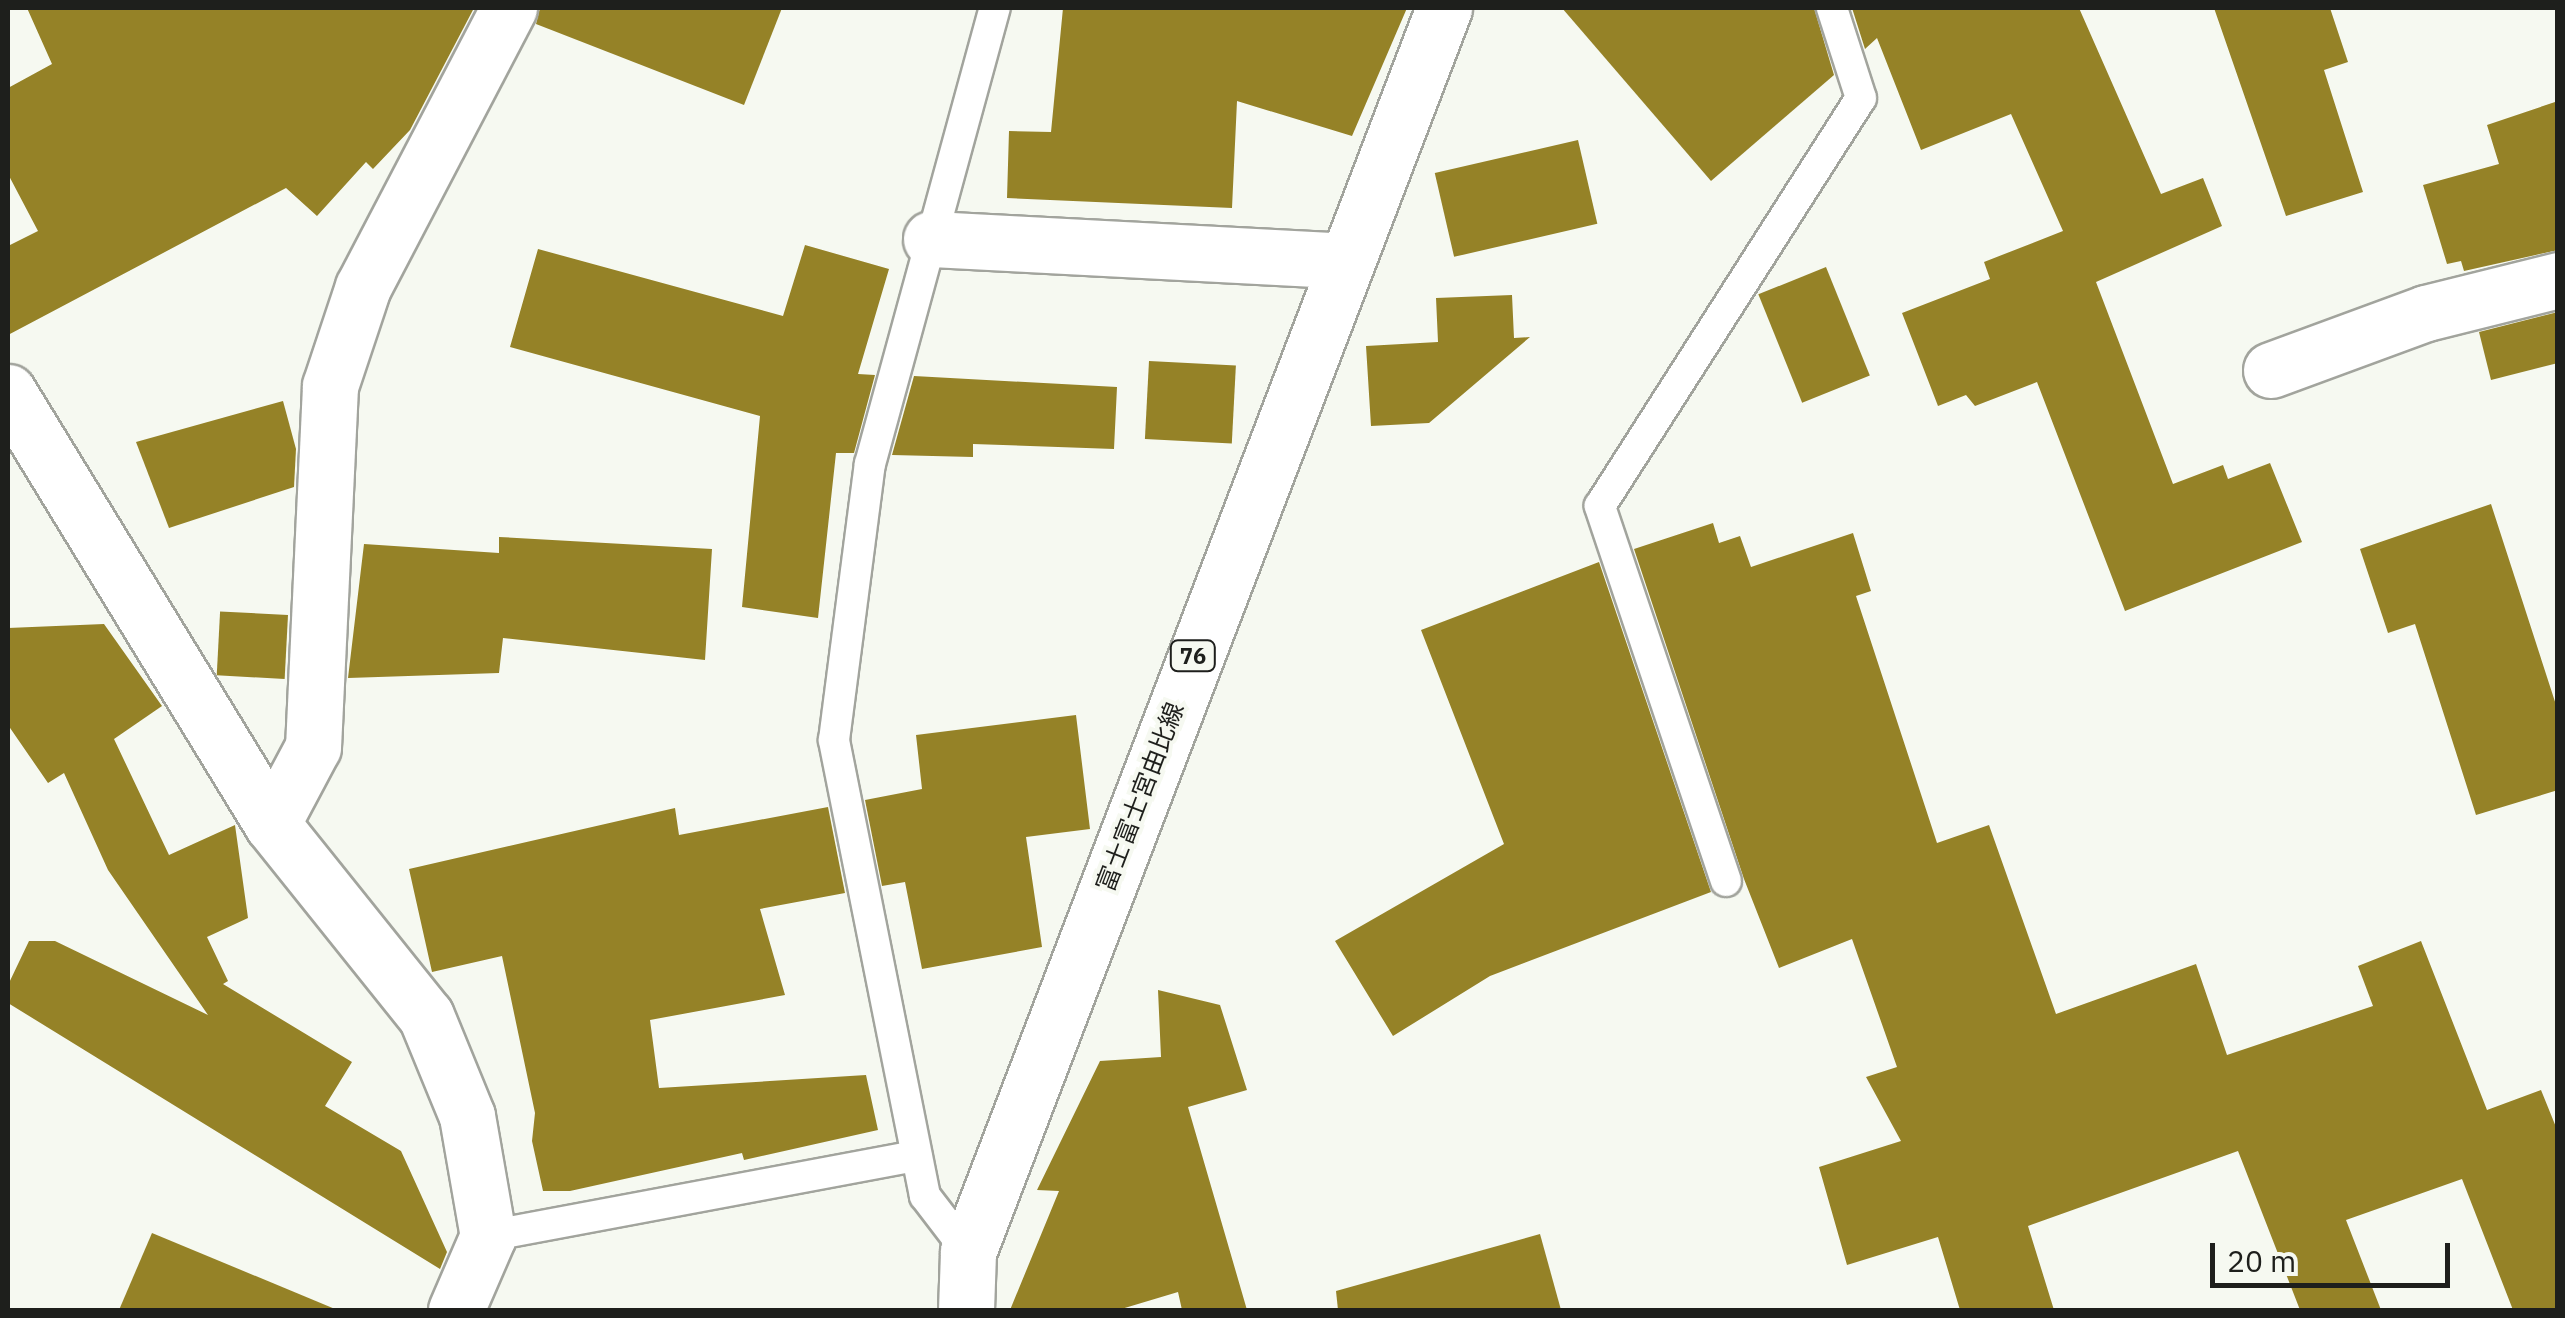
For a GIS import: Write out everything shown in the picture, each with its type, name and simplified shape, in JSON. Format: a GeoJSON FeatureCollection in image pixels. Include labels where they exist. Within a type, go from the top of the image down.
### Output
{"type":"FeatureCollection","features":[{"type":"Feature","properties":{"kind":"street"},"geometry":{"type":"LineString","coordinates":[[272,824],[314,747],[330,386],[363,287],[509,8]]}},
{"type":"Feature","properties":{"kind":"street","name":"富士富士宮由比線"},"geometry":{"type":"LineString","coordinates":[[966,1310],[968,1252],[1444,8]]}},
{"type":"Feature","properties":{"kind":"street"},"geometry":{"type":"LineString","coordinates":[[931,239],[1345,261]]}},
{"type":"Feature","properties":{"kind":"street"},"geometry":{"type":"LineString","coordinates":[[2271,370],[2426,313],[2558,280]]}},
{"type":"Feature","properties":{"kind":"street"},"geometry":{"type":"LineString","coordinates":[[8,392],[272,824],[426,1016],[467,1116],[488,1236],[456,1310]]}},
{"type":"Feature","properties":{"kind":"lane"},"geometry":{"type":"LineString","coordinates":[[968,1252],[926,1196],[834,740],[870,464],[995,8]]}},
{"type":"Feature","properties":{"kind":"lane"},"geometry":{"type":"LineString","coordinates":[[1726,881],[1600,506],[1861,98],[1832,8]]}},
{"type":"Feature","properties":{"kind":"lane"},"geometry":{"type":"LineString","coordinates":[[488,1236],[917,1156]]}},
{"type":"Feature","properties":{"kind":"building"},"geometry":{"type":"Polygon","coordinates":[[[27,8],[474,8],[410,130],[373,169],[366,162],[317,216],[286,188],[8,335],[8,246],[38,231],[8,174],[8,88],[52,64],[27,8]]]}},
{"type":"Feature","properties":{"kind":"building"},"geometry":{"type":"Polygon","coordinates":[[[540,8],[782,8],[744,105],[536,24],[540,8]]]}},
{"type":"Feature","properties":{"kind":"building"},"geometry":{"type":"Polygon","coordinates":[[[1063,8],[1407,8],[1352,136],[1237,101],[1232,208],[1007,198],[1009,131],[1051,132],[1063,8]]]}},
{"type":"Feature","properties":{"kind":"building"},"geometry":{"type":"Polygon","coordinates":[[[1562,8],[1814,8],[1834,75],[1711,181],[1562,8]]]}},
{"type":"Feature","properties":{"kind":"building"},"geometry":{"type":"Polygon","coordinates":[[[1852,8],[2079,8],[2161,194],[2203,178],[2222,226],[2096,282],[2173,484],[2223,465],[2228,479],[2270,463],[2302,542],[2125,611],[2037,382],[1975,406],[1966,395],[1938,406],[1902,313],[1990,279],[1984,262],[2063,231],[2011,114],[1921,150],[1877,38],[1865,49],[1852,8]]]}},
{"type":"Feature","properties":{"kind":"building"},"geometry":{"type":"Polygon","coordinates":[[[2214,8],[2330,8],[2348,62],[2324,70],[2363,192],[2286,216],[2214,8]]]}},
{"type":"Feature","properties":{"kind":"building"},"geometry":{"type":"Polygon","coordinates":[[[2558,101],[2558,250],[2464,271],[2461,261],[2447,264],[2423,185],[2499,164],[2487,125],[2558,101]]]}},
{"type":"Feature","properties":{"kind":"building"},"geometry":{"type":"Polygon","coordinates":[[[1578,140],[1597,224],[1454,257],[1435,173],[1578,140]]]}},
{"type":"Feature","properties":{"kind":"building"},"geometry":{"type":"Polygon","coordinates":[[[805,245],[889,269],[858,374],[875,375],[854,453],[836,453],[818,618],[742,607],[760,416],[510,347],[538,249],[783,316],[805,245]]]}},
{"type":"Feature","properties":{"kind":"building"},"geometry":{"type":"Polygon","coordinates":[[[1826,267],[1870,375],[1802,403],[1758,294],[1826,267]]]}},
{"type":"Feature","properties":{"kind":"building"},"geometry":{"type":"Polygon","coordinates":[[[1512,295],[1514,338],[1530,337],[1429,423],[1371,426],[1366,346],[1438,342],[1436,298],[1512,295]]]}},
{"type":"Feature","properties":{"kind":"building"},"geometry":{"type":"Polygon","coordinates":[[[2558,312],[2558,363],[2491,380],[2479,332],[2558,312]]]}},
{"type":"Feature","properties":{"kind":"building"},"geometry":{"type":"Polygon","coordinates":[[[1149,361],[1236,366],[1232,443],[1145,439],[1149,361]]]}},
{"type":"Feature","properties":{"kind":"building"},"geometry":{"type":"Polygon","coordinates":[[[914,376],[1117,387],[1114,449],[973,444],[973,457],[892,455],[914,376]]]}},
{"type":"Feature","properties":{"kind":"building"},"geometry":{"type":"Polygon","coordinates":[[[283,401],[296,449],[294,487],[169,528],[136,442],[283,401]]]}},
{"type":"Feature","properties":{"kind":"building"},"geometry":{"type":"Polygon","coordinates":[[[2491,504],[2558,711],[2558,790],[2476,815],[2415,624],[2388,633],[2360,549],[2491,504]]]}},
{"type":"Feature","properties":{"kind":"building"},"geometry":{"type":"Polygon","coordinates":[[[1713,523],[1719,543],[1740,536],[1751,567],[1853,533],[1871,591],[1856,596],[1937,843],[1989,825],[2056,1014],[2196,964],[2227,1055],[2373,1006],[2358,966],[2421,941],[2487,1110],[2541,1090],[2558,1132],[2558,1310],[2513,1310],[2462,1179],[2346,1220],[2381,1310],[2300,1310],[2238,1151],[2028,1226],[2054,1310],[1960,1310],[1938,1237],[1847,1265],[1819,1167],[1901,1141],[1866,1077],[1897,1067],[1852,939],[1779,968],[1744,879],[1634,549],[1713,523]]]}},
{"type":"Feature","properties":{"kind":"building"},"geometry":{"type":"Polygon","coordinates":[[[499,537],[712,549],[705,660],[503,638],[499,673],[348,678],[364,544],[499,553],[499,537]]]}},
{"type":"Feature","properties":{"kind":"building"},"geometry":{"type":"Polygon","coordinates":[[[1599,562],[1711,892],[1490,976],[1393,1036],[1335,941],[1504,844],[1421,630],[1599,562]]]}},
{"type":"Feature","properties":{"kind":"building"},"geometry":{"type":"Polygon","coordinates":[[[220,611],[288,615],[285,679],[217,675],[220,611]]]}},
{"type":"Feature","properties":{"kind":"building"},"geometry":{"type":"Polygon","coordinates":[[[104,624],[162,706],[114,739],[169,855],[235,825],[248,918],[207,937],[228,981],[223,984],[352,1062],[325,1106],[401,1151],[447,1252],[440,1269],[8,1003],[8,985],[29,941],[55,941],[208,1015],[108,870],[64,773],[48,783],[8,725],[8,628],[104,624]]]}},
{"type":"Feature","properties":{"kind":"building"},"geometry":{"type":"Polygon","coordinates":[[[1076,715],[1090,829],[1026,837],[1042,947],[922,969],[905,882],[882,886],[865,800],[922,789],[916,735],[1076,715]]]}},
{"type":"Feature","properties":{"kind":"building"},"geometry":{"type":"Polygon","coordinates":[[[828,807],[845,893],[760,909],[785,995],[650,1020],[659,1088],[866,1075],[878,1130],[744,1160],[742,1153],[570,1191],[543,1191],[532,1141],[535,1113],[502,956],[432,972],[409,869],[675,808],[679,835],[828,807]]]}},
{"type":"Feature","properties":{"kind":"building"},"geometry":{"type":"Polygon","coordinates":[[[1158,990],[1220,1005],[1247,1090],[1188,1107],[1247,1310],[1182,1310],[1178,1292],[1118,1310],[1010,1310],[1059,1191],[1037,1190],[1100,1061],[1161,1057],[1158,990]]]}},
{"type":"Feature","properties":{"kind":"building"},"geometry":{"type":"Polygon","coordinates":[[[152,1233],[335,1309],[335,1310],[119,1310],[152,1233]]]}},
{"type":"Feature","properties":{"kind":"building"},"geometry":{"type":"Polygon","coordinates":[[[1540,1234],[1561,1310],[1338,1310],[1336,1291],[1540,1234]]]}}]}
